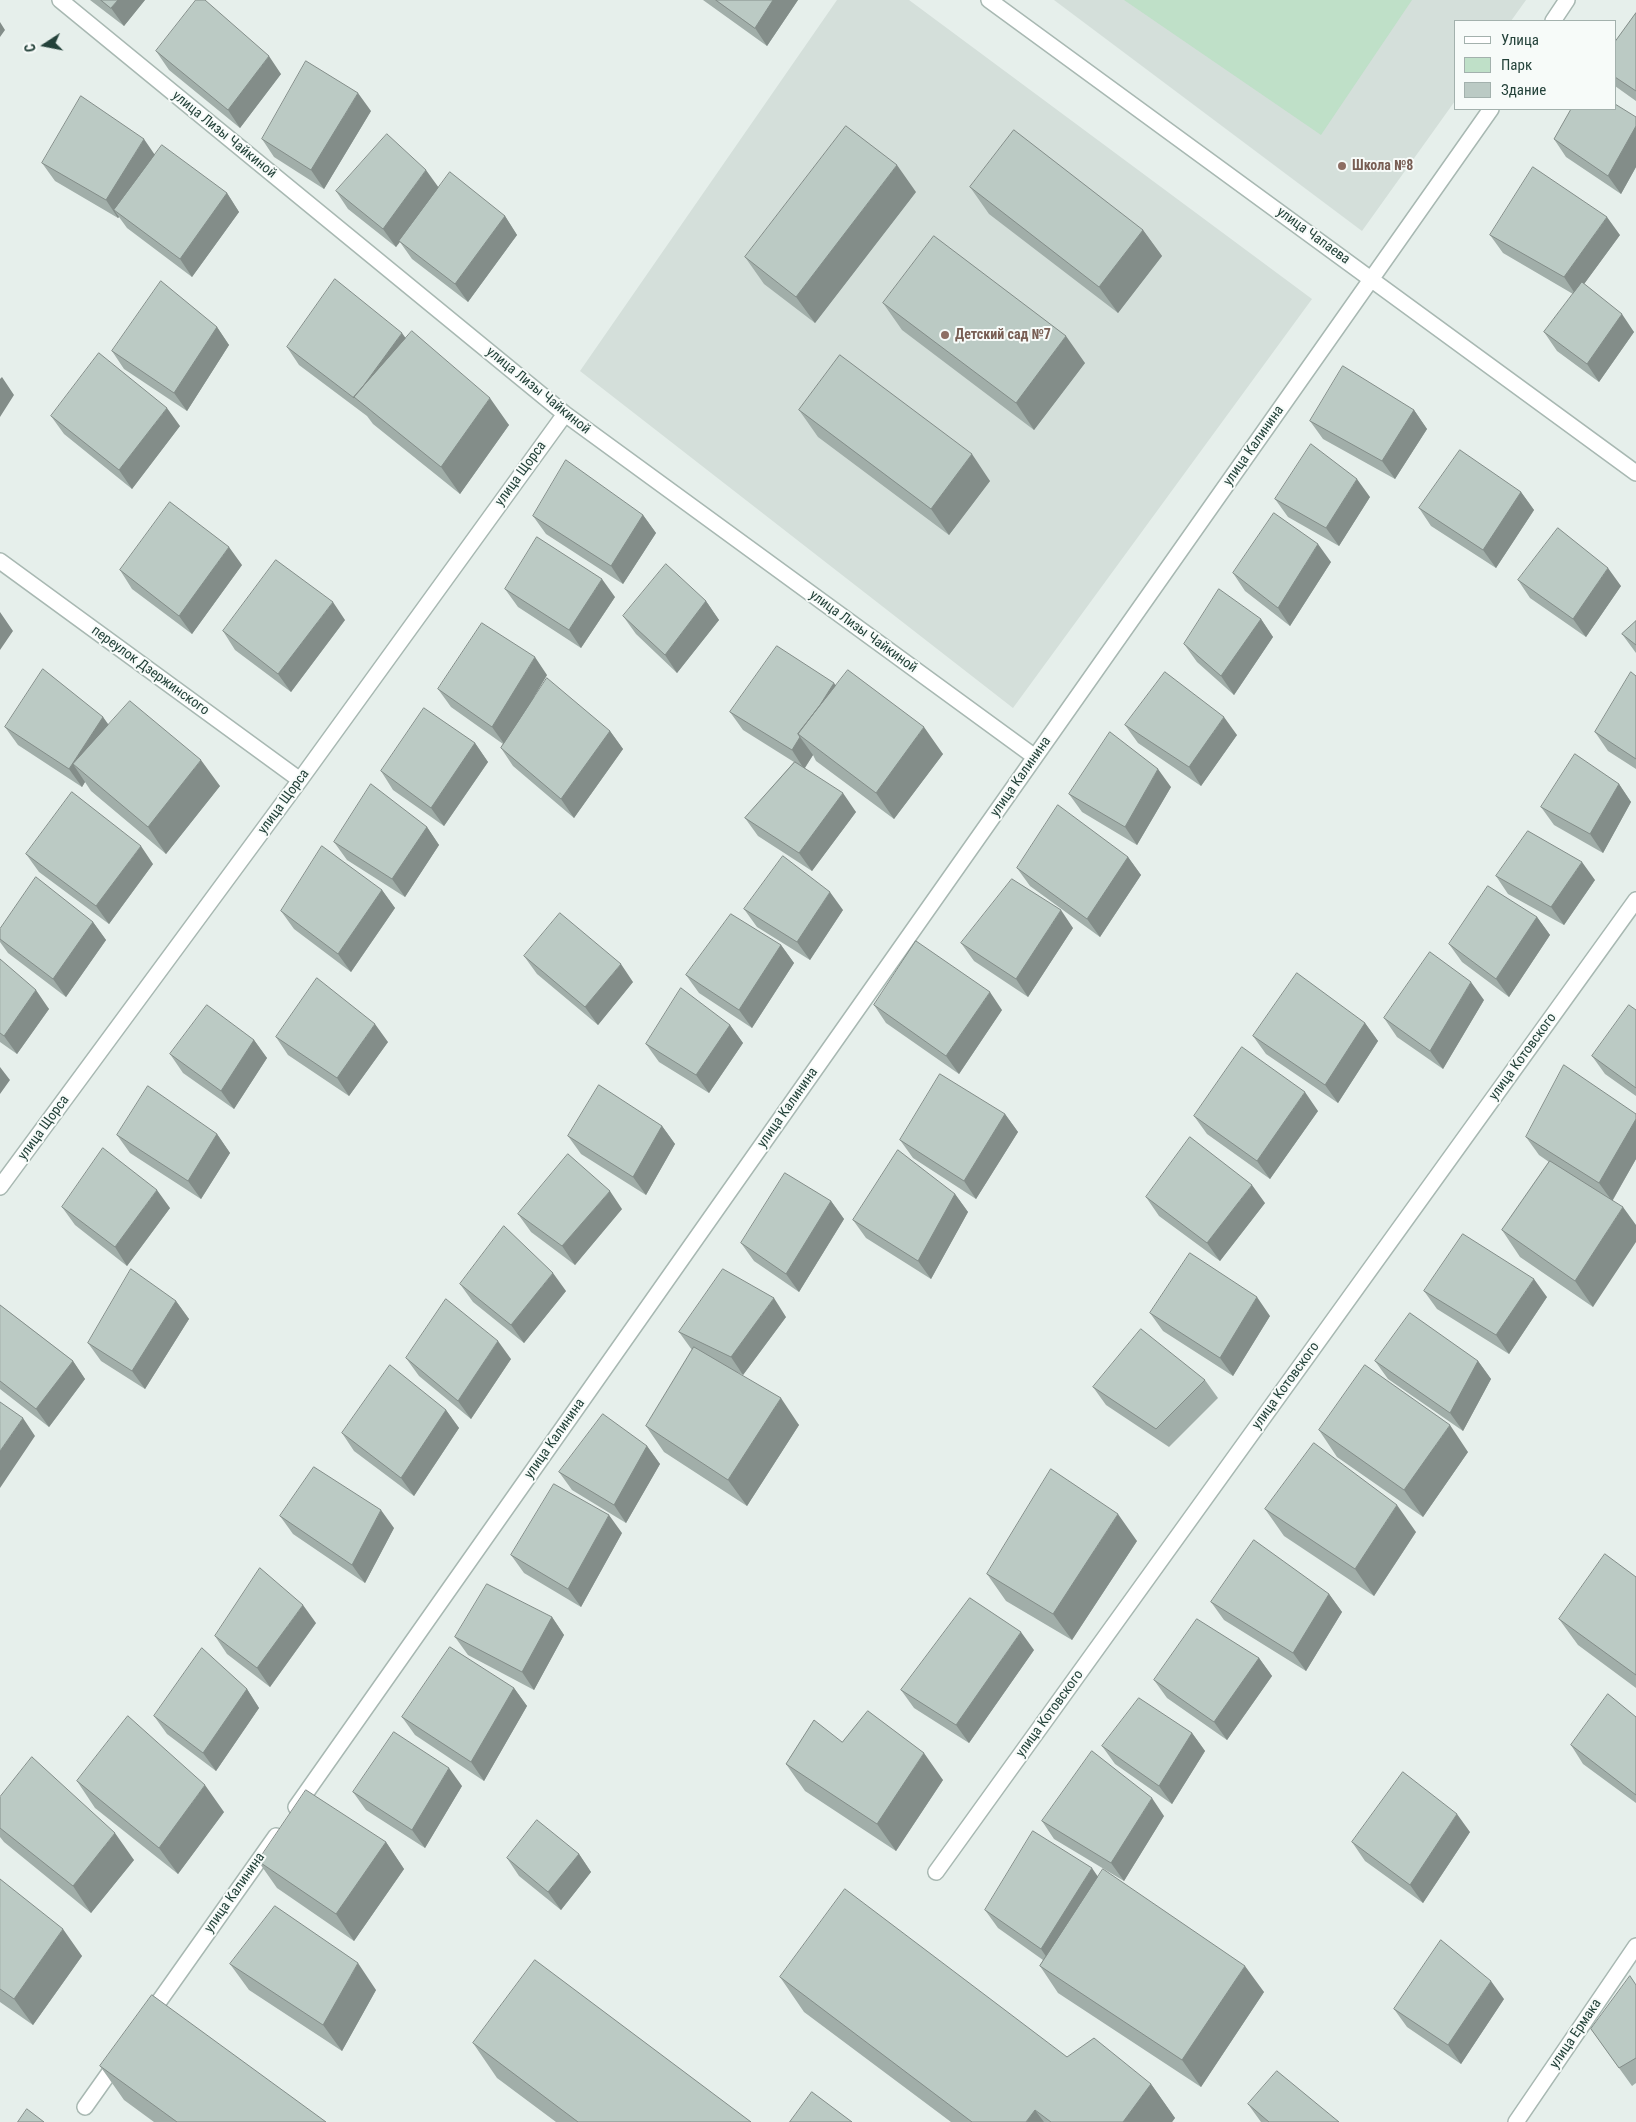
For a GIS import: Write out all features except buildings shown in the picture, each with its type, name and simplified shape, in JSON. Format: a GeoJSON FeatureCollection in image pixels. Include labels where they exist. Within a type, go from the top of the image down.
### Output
{"type":"FeatureCollection","features":[{"type":"Feature","properties":{"kind":"street","name":"улица Лизы Чайкиной"},"geometry":{"type":"LineString","coordinates":[[60,0],[564,414],[1035,757]]}},
{"type":"Feature","properties":{"kind":"street","name":"улица Чапаева"},"geometry":{"type":"LineString","coordinates":[[988,0],[1372,278],[1636,473]]}},
{"type":"Feature","properties":{"kind":"street"},"geometry":{"type":"LineString","coordinates":[[1553,20],[1568,0]]}},
{"type":"Feature","properties":{"kind":"street","name":"улица Калинина"},"geometry":{"type":"LineString","coordinates":[[142,2026],[1490,110]]}},
{"type":"Feature","properties":{"kind":"street","name":"улица Щорса"},"geometry":{"type":"LineString","coordinates":[[0,1187],[300,780],[564,414]]}},
{"type":"Feature","properties":{"kind":"street","name":"переулок Дзержинского"},"geometry":{"type":"LineString","coordinates":[[0,562],[300,780]]}},
{"type":"Feature","properties":{"kind":"street","name":"улица Котовского"},"geometry":{"type":"LineString","coordinates":[[936,1872],[1636,900]]}},
{"type":"Feature","properties":{"kind":"street","name":"улица Ермака"},"geometry":{"type":"LineString","coordinates":[[1516,2122],[1636,1946]]}},
{"type":"Feature","properties":{"kind":"street"},"geometry":{"type":"LineString","coordinates":[[85,2107],[125,2050]]}},
{"type":"Feature","properties":{"kind":"shaded area","name":"Детский сад №7"},"geometry":{"type":"Polygon","coordinates":[[[837,0],[909,0],[1312,299],[1013,708],[580,371],[837,0]]]}},
{"type":"Feature","properties":{"kind":"shaded area","name":"Школа №8"},"geometry":{"type":"Polygon","coordinates":[[[1054,0],[1526,0],[1512,20],[1454,20],[1454,102],[1362,231],[1054,0]]]}},
{"type":"Feature","properties":{"kind":"green space"},"geometry":{"type":"Polygon","coordinates":[[[1124,0],[1412,0],[1321,135],[1124,0]]]}},
{"type":"Feature","properties":{"kind":"place","name":"Школа №8"},"geometry":{"type":"Point","coordinates":[1342,166]}},
{"type":"Feature","properties":{"kind":"place","name":"Детский сад №7"},"geometry":{"type":"Point","coordinates":[945,335]}}]}
